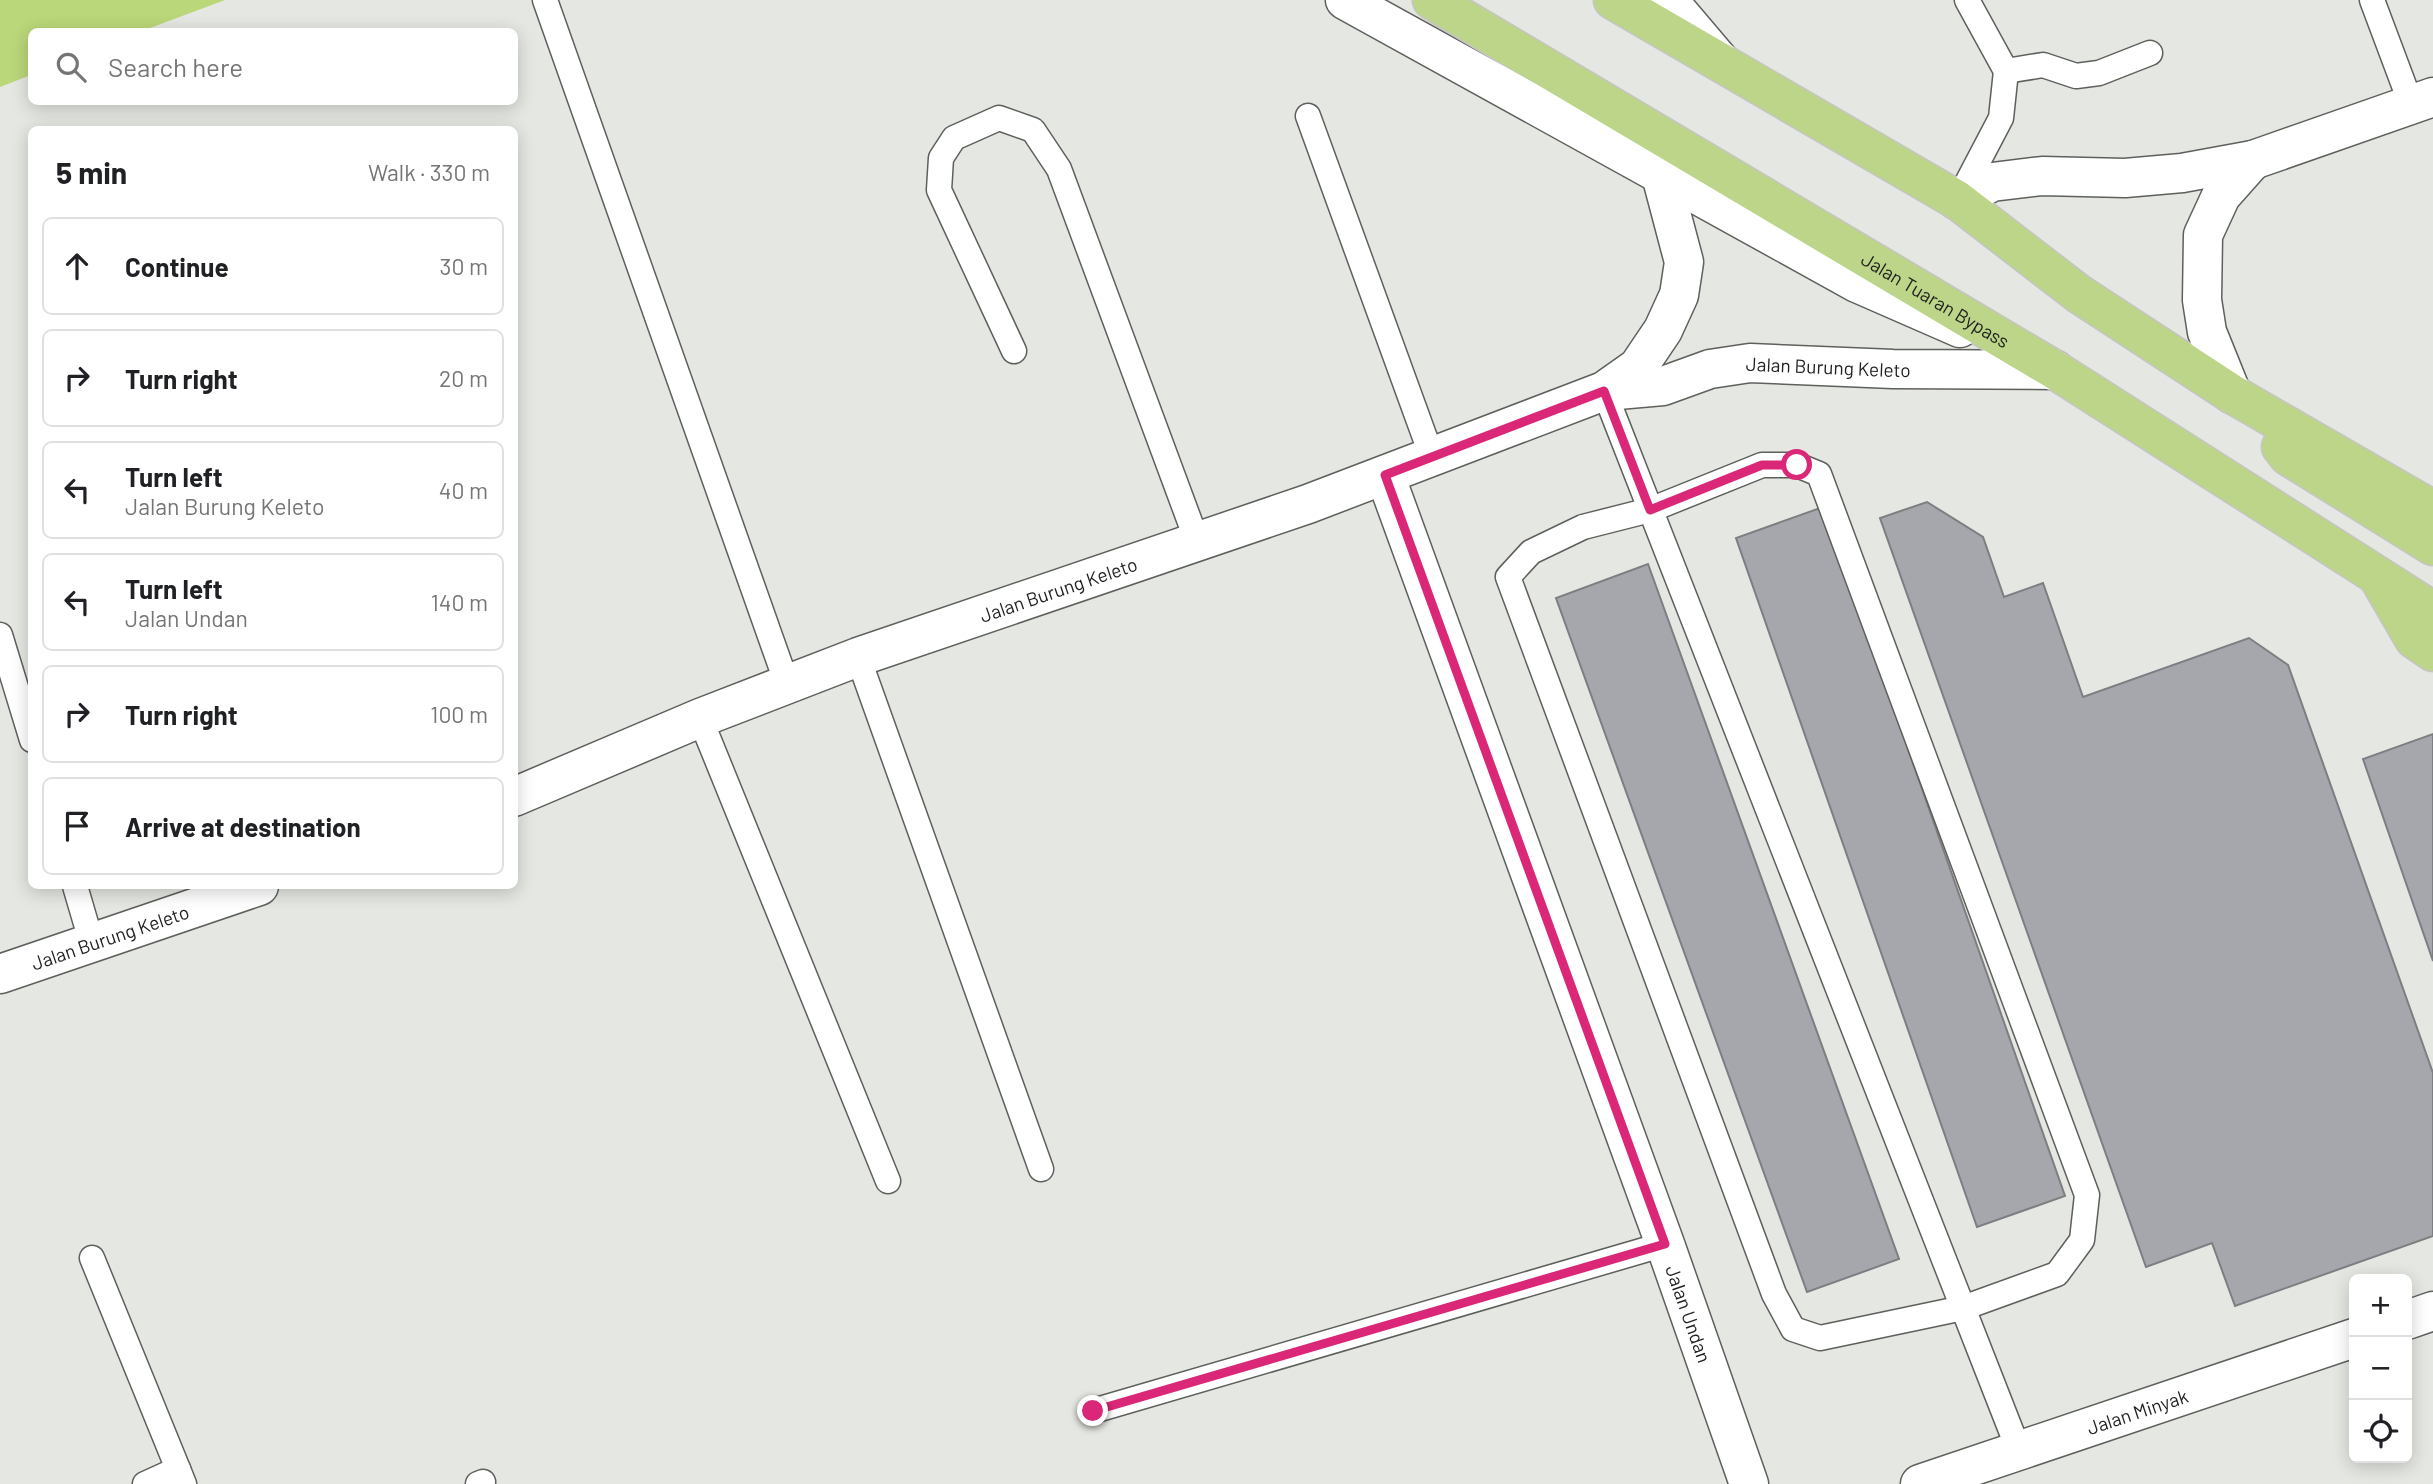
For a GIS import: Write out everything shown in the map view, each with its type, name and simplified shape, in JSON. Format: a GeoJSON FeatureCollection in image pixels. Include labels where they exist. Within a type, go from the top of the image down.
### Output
{"type":"FeatureCollection","features":[{"type":"Feature","properties":{"kind":"highway","name":"Jalan Tuaran Bypass"},"geometry":{"type":"LineString","coordinates":[[1432,0],[2055,370],[2433,611]]}},
{"type":"Feature","properties":{"kind":"highway"},"geometry":{"type":"LineString","coordinates":[[1613,0],[1957,200],[2079,294],[2232,394],[2433,510]]}},
{"type":"Feature","properties":{"kind":"highway"},"geometry":{"type":"LineString","coordinates":[[2232,394],[2288,456],[2433,546]]}},
{"type":"Feature","properties":{"kind":"highway"},"geometry":{"type":"LineString","coordinates":[[2379,578],[2414,639],[2433,652]]}},
{"type":"Feature","properties":{"kind":"street"},"geometry":{"type":"LineString","coordinates":[[1345,0],[1857,283],[2055,370]]}},
{"type":"Feature","properties":{"kind":"street"},"geometry":{"type":"LineString","coordinates":[[1668,0],[1721,63]]}},
{"type":"Feature","properties":{"kind":"street"},"geometry":{"type":"LineString","coordinates":[[1957,200],[1993,182],[2042,176],[2125,178],[2182,173],[2253,160],[2422,101]]}},
{"type":"Feature","properties":{"kind":"street"},"geometry":{"type":"LineString","coordinates":[[2232,394],[2207,332],[2202,300],[2203,235],[2221,196],[2253,160]]}},
{"type":"Feature","properties":{"kind":"street","name":"Jalan Burung Keleto"},"geometry":{"type":"LineString","coordinates":[[518,794],[700,718],[858,657],[1385,475],[1604,391],[1638,367],[1663,330],[1679,295],[1684,262],[1661,175]]}},
{"type":"Feature","properties":{"kind":"street","name":"Jalan Burung Keleto"},"geometry":{"type":"LineString","coordinates":[[1604,391],[1663,386],[1710,369],[1750,363],[1893,369],[2055,370]]}},
{"type":"Feature","properties":{"kind":"street","name":"Jalan Undan"},"geometry":{"type":"LineString","coordinates":[[1385,475],[1665,1244],[1749,1484]]}},
{"type":"Feature","properties":{"kind":"street","name":"Jalan Burung Keleto"},"geometry":{"type":"LineString","coordinates":[[0,974],[250,889]]}},
{"type":"Feature","properties":{"kind":"street"},"geometry":{"type":"LineString","coordinates":[[2412,1318],[2433,1311]]}},
{"type":"Feature","properties":{"kind":"street","name":"Jalan Minyak"},"geometry":{"type":"LineString","coordinates":[[1920,1484],[1965,1477],[2019,1451],[2349,1340]]}},
{"type":"Feature","properties":{"kind":"lane"},"geometry":{"type":"LineString","coordinates":[[545,0],[787,684]]}},
{"type":"Feature","properties":{"kind":"lane"},"geometry":{"type":"LineString","coordinates":[[1957,200],[2001,118],[2006,71],[1967,0]]}},
{"type":"Feature","properties":{"kind":"lane"},"geometry":{"type":"LineString","coordinates":[[2372,0],[2422,101]]}},
{"type":"Feature","properties":{"kind":"lane"},"geometry":{"type":"LineString","coordinates":[[2006,71],[2043,65],[2076,76],[2099,73],[2150,53]]}},
{"type":"Feature","properties":{"kind":"lane"},"geometry":{"type":"LineString","coordinates":[[1308,116],[1432,457]]}},
{"type":"Feature","properties":{"kind":"lane"},"geometry":{"type":"LineString","coordinates":[[1014,351],[939,190],[941,158],[954,138],[999,118],[1034,130],[1059,169],[1197,541]]}},
{"type":"Feature","properties":{"kind":"lane"},"geometry":{"type":"LineString","coordinates":[[1604,391],[2019,1451]]}},
{"type":"Feature","properties":{"kind":"lane"},"geometry":{"type":"LineString","coordinates":[[1762,465],[1797,465],[1819,474],[2087,1195],[2082,1240],[2057,1274],[1963,1308],[1820,1338],[1793,1329],[1774,1294],[1508,577],[1531,552],[1583,527],[1650,510],[1762,465]]}},
{"type":"Feature","properties":{"kind":"lane"},"geometry":{"type":"LineString","coordinates":[[1,641],[28,727]]}},
{"type":"Feature","properties":{"kind":"lane"},"geometry":{"type":"LineString","coordinates":[[858,657],[1041,1169]]}},
{"type":"Feature","properties":{"kind":"lane"},"geometry":{"type":"LineString","coordinates":[[700,718],[888,1181]]}},
{"type":"Feature","properties":{"kind":"lane"},"geometry":{"type":"LineString","coordinates":[[76,889],[92,944]]}},
{"type":"Feature","properties":{"kind":"lane"},"geometry":{"type":"LineString","coordinates":[[1093,1411],[1665,1244]]}},
{"type":"Feature","properties":{"kind":"lane"},"geometry":{"type":"LineString","coordinates":[[92,1258],[181,1477],[145,1484]]}},
{"type":"Feature","properties":{"kind":"shaded area"},"geometry":{"type":"Polygon","coordinates":[[[0,0],[225,0],[150,28],[28,28],[28,76],[0,87],[0,0]]]}},
{"type":"Feature","properties":{"kind":"building"},"geometry":{"type":"Polygon","coordinates":[[[1927,502],[1983,537],[2004,597],[2043,583],[2083,697],[2249,638],[2288,665],[2433,1073],[2433,1236],[2235,1306],[2212,1243],[2146,1267],[1880,518],[1927,502]]]}},
{"type":"Feature","properties":{"kind":"building"},"geometry":{"type":"Polygon","coordinates":[[[1823,507],[2065,1196],[1977,1227],[1736,538],[1823,507]]]}},
{"type":"Feature","properties":{"kind":"building"},"geometry":{"type":"Polygon","coordinates":[[[1648,564],[1899,1259],[1807,1292],[1556,598],[1648,564]]]}},
{"type":"Feature","properties":{"kind":"building"},"geometry":{"type":"Polygon","coordinates":[[[2433,734],[2433,961],[2363,759],[2433,734]]]}},
{"type":"Feature","properties":{"kind":"route"},"geometry":{"type":"LineString","coordinates":[[1093,1411],[1665,1244],[1385,475],[1604,391],[1650,510],[1762,465],[1797,465]]}}]}
